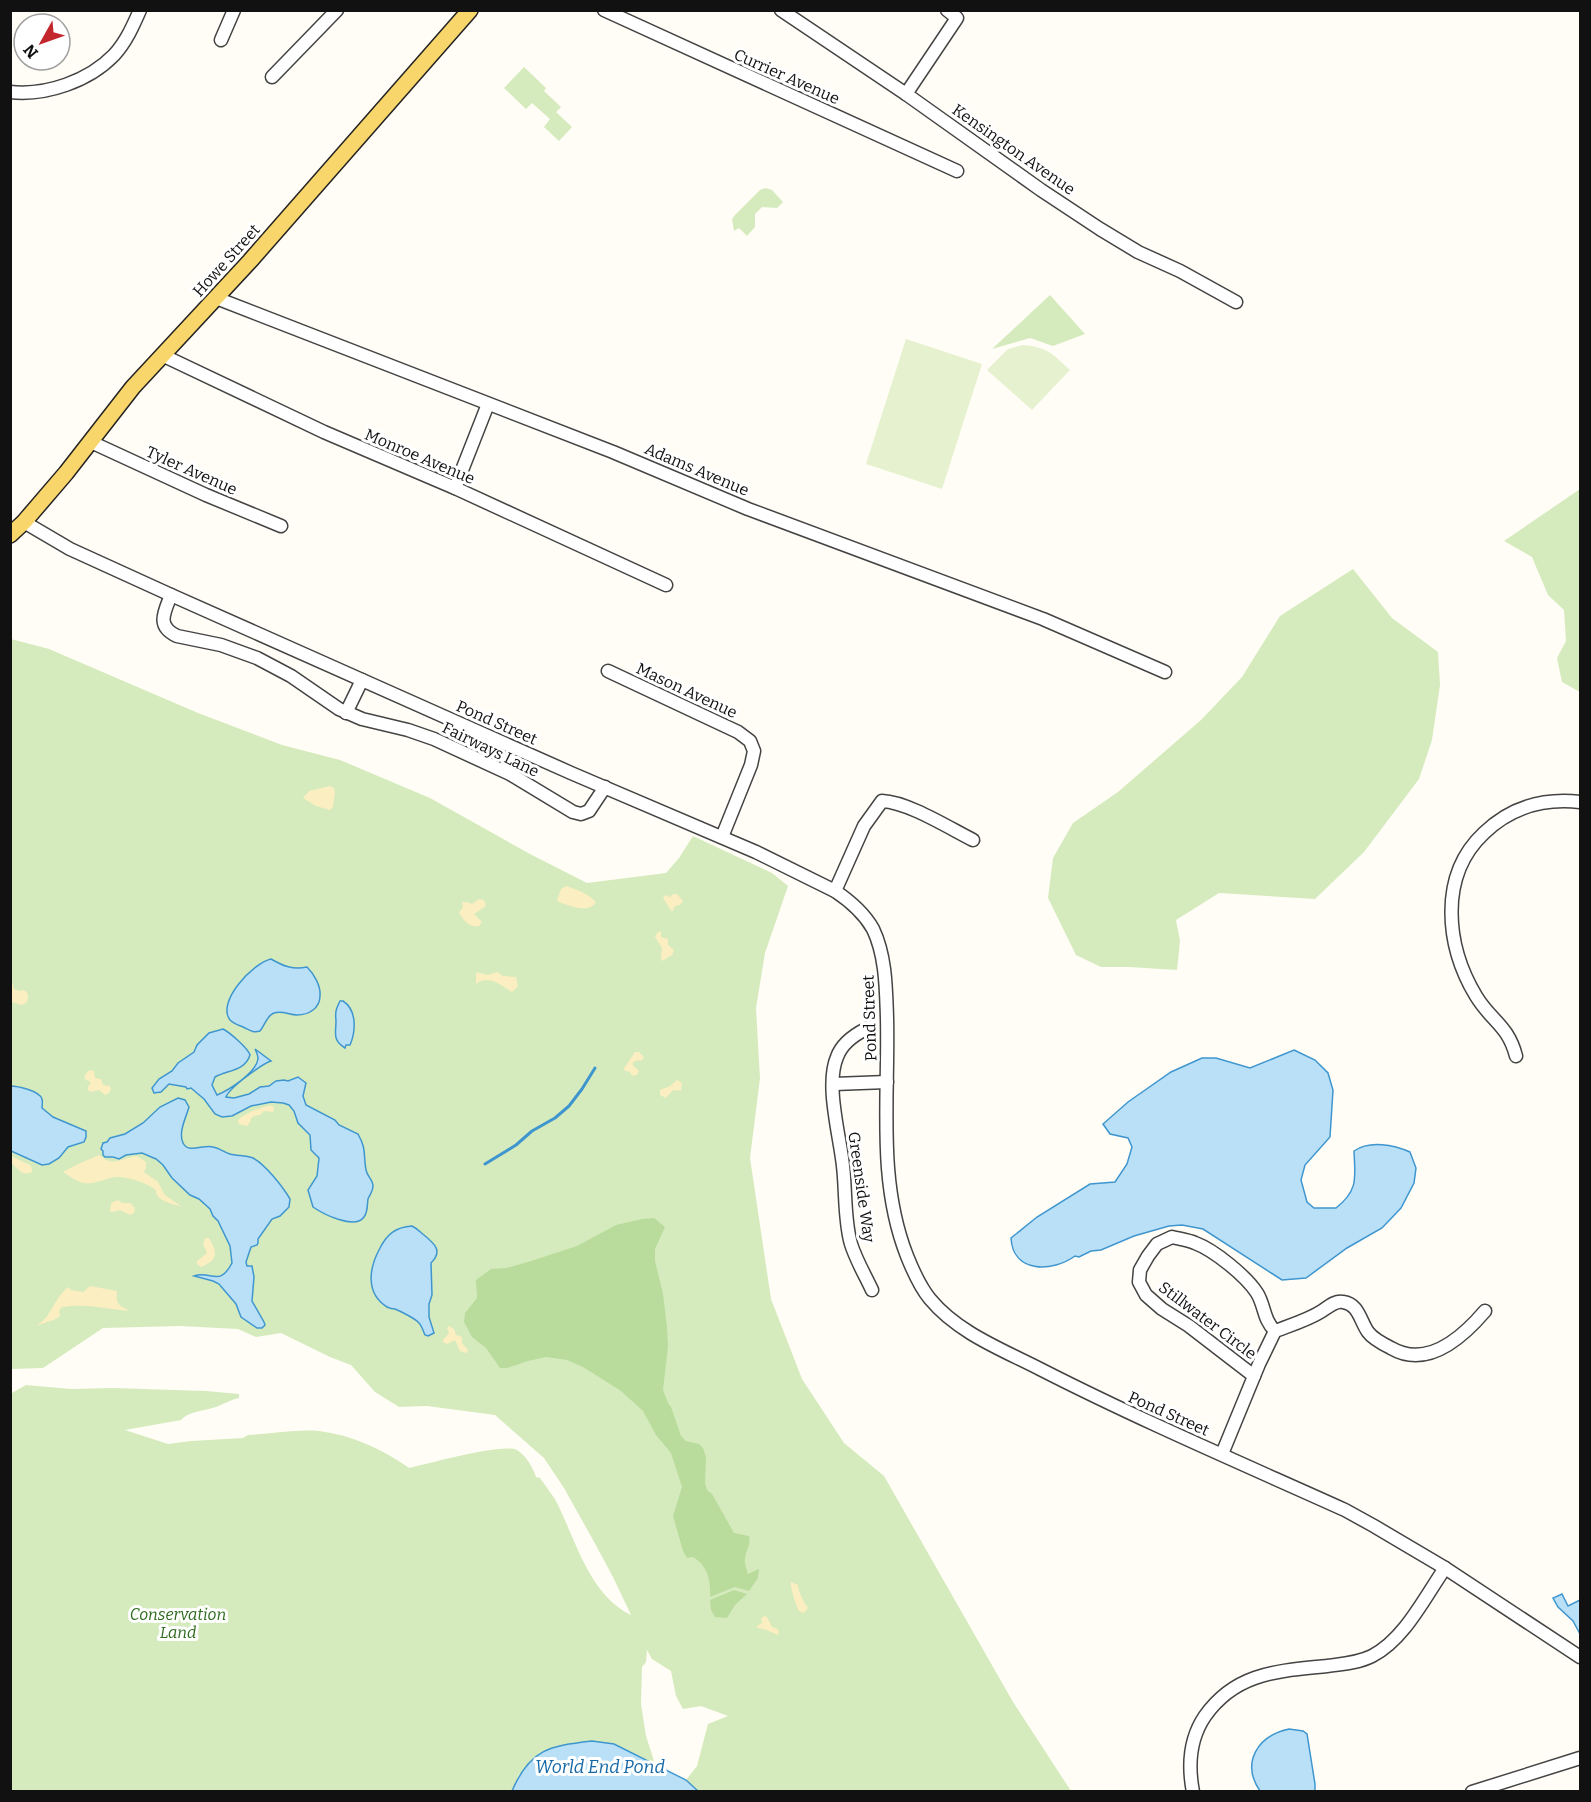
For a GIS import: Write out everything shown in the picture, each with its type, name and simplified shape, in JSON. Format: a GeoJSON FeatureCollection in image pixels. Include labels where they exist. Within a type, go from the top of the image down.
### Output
{"type":"FeatureCollection","features":[{"type":"Feature","properties":{"kind":"main road","name":"Howe Street"},"geometry":{"type":"LineString","coordinates":[[10,535],[24,522],[162,355],[216,298],[470,10]]}},
{"type":"Feature","properties":{"kind":"street"},"geometry":{"type":"LineString","coordinates":[[10,92],[55,89],[79,79],[104,64],[123,43],[140,10]]}},
{"type":"Feature","properties":{"kind":"street"},"geometry":{"type":"LineString","coordinates":[[221,40],[234,10]]}},
{"type":"Feature","properties":{"kind":"street"},"geometry":{"type":"LineString","coordinates":[[272,77],[337,10]]}},
{"type":"Feature","properties":{"kind":"street","name":"Currier Avenue"},"geometry":{"type":"LineString","coordinates":[[604,10],[957,171]]}},
{"type":"Feature","properties":{"kind":"street","name":"Kensington Avenue"},"geometry":{"type":"LineString","coordinates":[[781,10],[1100,229],[1138,252],[1180,271],[1236,302]]}},
{"type":"Feature","properties":{"kind":"street"},"geometry":{"type":"LineString","coordinates":[[906,94],[952,14]]}},
{"type":"Feature","properties":{"kind":"street","name":"Adams Avenue"},"geometry":{"type":"LineString","coordinates":[[216,298],[613,452],[748,509],[1043,619],[1165,672]]}},
{"type":"Feature","properties":{"kind":"street","name":"Monroe Avenue"},"geometry":{"type":"LineString","coordinates":[[162,355],[320,430],[666,585]]}},
{"type":"Feature","properties":{"kind":"street"},"geometry":{"type":"LineString","coordinates":[[455,489],[488,404]]}},
{"type":"Feature","properties":{"kind":"street","name":"Tyler Avenue"},"geometry":{"type":"LineString","coordinates":[[91,442],[281,526]]}},
{"type":"Feature","properties":{"kind":"street","name":"Pond Street"},"geometry":{"type":"LineString","coordinates":[[24,522],[70,549],[171,595],[605,788],[790,867],[835,891],[865,917],[874,932],[884,969],[888,1181],[891,1203],[909,1263],[931,1301],[947,1317],[984,1341],[1112,1406],[1345,1510],[1445,1568],[1581,1657]]}},
{"type":"Feature","properties":{"kind":"street","name":"Fairways Lane"},"geometry":{"type":"LineString","coordinates":[[171,595],[163,618],[163,624],[170,633],[236,649],[257,658],[291,676],[346,713],[434,739],[510,774],[577,814],[589,810],[605,788]]}},
{"type":"Feature","properties":{"kind":"street","name":"Mason Avenue"},"geometry":{"type":"LineString","coordinates":[[608,671],[738,732],[750,741],[754,751],[751,765],[722,837]]}},
{"type":"Feature","properties":{"kind":"street"},"geometry":{"type":"LineString","coordinates":[[346,713],[362,680]]}},
{"type":"Feature","properties":{"kind":"street"},"geometry":{"type":"LineString","coordinates":[[1516,1056],[1513,1044],[1503,1027],[1476,997],[1460,960],[1450,921],[1454,885],[1464,860],[1479,837],[1508,815],[1542,802],[1560,800],[1581,802]]}},
{"type":"Feature","properties":{"kind":"street"},"geometry":{"type":"LineString","coordinates":[[835,891],[864,826],[882,801],[891,801],[909,808],[973,840]]}},
{"type":"Feature","properties":{"kind":"street","name":"Greenside Way"},"geometry":{"type":"LineString","coordinates":[[866,1029],[855,1035],[839,1051],[834,1068],[834,1100],[851,1244],[872,1290]]}},
{"type":"Feature","properties":{"kind":"street"},"geometry":{"type":"LineString","coordinates":[[834,1084],[887,1082]]}},
{"type":"Feature","properties":{"kind":"street","name":"Stillwater Circle"},"geometry":{"type":"LineString","coordinates":[[1254,1376],[1189,1326],[1162,1309],[1146,1294],[1139,1282],[1140,1270],[1157,1245],[1173,1237],[1198,1244],[1226,1262],[1247,1280],[1258,1295],[1268,1324],[1275,1330]]}},
{"type":"Feature","properties":{"kind":"street"},"geometry":{"type":"LineString","coordinates":[[1222,1454],[1275,1330],[1317,1315],[1339,1301],[1346,1302],[1355,1307],[1369,1333],[1382,1344],[1398,1353],[1421,1355],[1432,1353],[1458,1337],[1485,1311]]}},
{"type":"Feature","properties":{"kind":"street"},"geometry":{"type":"LineString","coordinates":[[1193,1791],[1190,1767],[1192,1750],[1202,1721],[1221,1698],[1248,1679],[1278,1671],[1355,1662],[1379,1652],[1399,1635],[1445,1568]]}},
{"type":"Feature","properties":{"kind":"street"},"geometry":{"type":"LineString","coordinates":[[1472,1791],[1581,1758]]}},
{"type":"Feature","properties":{"kind":"green space"},"geometry":{"type":"Polygon","coordinates":[[[524,67],[546,88],[544,91],[561,107],[556,112],[572,127],[559,141],[544,127],[550,119],[532,103],[526,109],[504,88],[524,67]]]}},
{"type":"Feature","properties":{"kind":"green space"},"geometry":{"type":"Polygon","coordinates":[[[765,188],[772,190],[783,202],[777,208],[762,207],[755,214],[755,227],[747,236],[739,228],[734,231],[732,219],[760,190],[765,188]]]}},
{"type":"Feature","properties":{"kind":"green space"},"geometry":{"type":"Polygon","coordinates":[[[1050,295],[1085,334],[1053,346],[1030,338],[992,349],[1050,295]]]}},
{"type":"Feature","properties":{"kind":"green space"},"geometry":{"type":"Polygon","coordinates":[[[906,339],[982,364],[942,489],[866,464],[906,339]]]}},
{"type":"Feature","properties":{"kind":"green space"},"geometry":{"type":"Polygon","coordinates":[[[1023,345],[1049,352],[1070,370],[1032,410],[987,370],[1008,349],[1023,345]]]}},
{"type":"Feature","properties":{"kind":"green space"},"geometry":{"type":"Polygon","coordinates":[[[1580,489],[1580,692],[1562,682],[1557,658],[1566,641],[1564,610],[1548,595],[1532,557],[1504,541],[1580,489]]]}},
{"type":"Feature","properties":{"kind":"green space"},"geometry":{"type":"Polygon","coordinates":[[[1353,569],[1392,618],[1438,652],[1440,685],[1432,740],[1419,779],[1364,852],[1315,899],[1219,893],[1176,920],[1180,941],[1177,970],[1101,967],[1076,955],[1048,898],[1053,858],[1073,823],[1118,792],[1201,720],[1242,677],[1280,616],[1353,569]]]}},
{"type":"Feature","properties":{"kind":"green space","name":"Conservation Land"},"geometry":{"type":"Polygon","coordinates":[[[11,639],[49,649],[198,713],[282,745],[340,760],[430,798],[587,883],[666,873],[693,836],[772,873],[788,886],[765,953],[756,1008],[760,1078],[750,1158],[771,1299],[802,1379],[844,1443],[884,1476],[1013,1702],[1071,1791],[698,1791],[686,1780],[697,1766],[708,1724],[728,1716],[701,1706],[683,1709],[676,1696],[671,1671],[652,1659],[647,1650],[646,1662],[642,1667],[641,1704],[646,1736],[655,1764],[614,1744],[519,1775],[512,1791],[11,1791],[10,1394],[26,1385],[71,1389],[113,1388],[239,1394],[239,1398],[192,1413],[181,1420],[125,1430],[168,1444],[243,1438],[248,1435],[319,1431],[366,1444],[409,1468],[496,1449],[517,1450],[556,1501],[577,1549],[594,1580],[604,1594],[631,1615],[593,1540],[544,1458],[495,1415],[427,1406],[399,1407],[375,1392],[351,1365],[281,1333],[256,1337],[238,1329],[180,1326],[103,1328],[43,1368],[11,1369],[11,639]]]}},
{"type":"Feature","properties":{"kind":"green space"},"geometry":{"type":"Polygon","coordinates":[[[654,1218],[665,1227],[655,1249],[655,1261],[663,1294],[667,1327],[668,1346],[663,1390],[681,1436],[686,1441],[699,1444],[703,1448],[706,1457],[707,1490],[712,1494],[734,1533],[749,1536],[745,1560],[748,1574],[759,1569],[758,1578],[749,1591],[735,1587],[710,1597],[710,1585],[705,1569],[693,1557],[687,1558],[673,1516],[682,1487],[671,1453],[656,1435],[643,1411],[621,1391],[583,1367],[567,1360],[546,1357],[500,1368],[486,1348],[472,1337],[464,1322],[465,1313],[477,1298],[476,1280],[491,1269],[506,1268],[577,1246],[616,1225],[654,1218]]]}},
{"type":"Feature","properties":{"kind":"green space"},"geometry":{"type":"Polygon","coordinates":[[[734,1590],[747,1594],[735,1605],[727,1618],[715,1617],[711,1610],[710,1600],[734,1590]]]}},
{"type":"Feature","properties":{"kind":"sand"},"geometry":{"type":"Polygon","coordinates":[[[330,786],[335,792],[333,807],[330,810],[316,806],[303,798],[309,791],[330,786]]]}},
{"type":"Feature","properties":{"kind":"sand"},"geometry":{"type":"Polygon","coordinates":[[[566,886],[586,894],[596,902],[589,908],[584,908],[559,902],[557,900],[561,889],[566,886]]]}},
{"type":"Feature","properties":{"kind":"sand"},"geometry":{"type":"Polygon","coordinates":[[[677,894],[683,901],[680,905],[675,906],[672,912],[663,898],[665,895],[670,897],[677,894]]]}},
{"type":"Feature","properties":{"kind":"sand"},"geometry":{"type":"Polygon","coordinates":[[[479,899],[484,900],[486,906],[474,914],[482,922],[479,926],[472,926],[459,913],[463,907],[462,902],[472,904],[479,899]]]}},
{"type":"Feature","properties":{"kind":"sand"},"geometry":{"type":"Polygon","coordinates":[[[661,931],[661,937],[668,939],[668,945],[674,950],[672,955],[662,961],[662,948],[655,937],[661,931]]]}},
{"type":"Feature","properties":{"kind":"sand"},"geometry":{"type":"Polygon","coordinates":[[[476,972],[488,975],[497,972],[503,976],[516,977],[518,986],[512,992],[490,980],[476,984],[476,972]]]}},
{"type":"Feature","properties":{"kind":"sand"},"geometry":{"type":"Polygon","coordinates":[[[11,978],[14,989],[24,990],[27,993],[26,1003],[21,1005],[12,1002],[11,978]]]}},
{"type":"Feature","properties":{"kind":"sand"},"geometry":{"type":"Polygon","coordinates":[[[635,1052],[639,1052],[644,1057],[632,1064],[639,1071],[637,1075],[632,1076],[630,1072],[623,1070],[635,1052]]]}},
{"type":"Feature","properties":{"kind":"sand"},"geometry":{"type":"Polygon","coordinates":[[[92,1070],[95,1078],[101,1079],[103,1085],[110,1086],[109,1093],[105,1095],[99,1090],[91,1092],[88,1090],[91,1082],[84,1077],[88,1071],[92,1070]]]}},
{"type":"Feature","properties":{"kind":"sand"},"geometry":{"type":"Polygon","coordinates":[[[677,1080],[682,1083],[681,1091],[673,1090],[666,1098],[660,1095],[660,1090],[677,1080]]]}},
{"type":"Feature","properties":{"kind":"sand"},"geometry":{"type":"Polygon","coordinates":[[[270,1105],[274,1107],[273,1112],[264,1111],[260,1115],[253,1116],[247,1126],[239,1124],[238,1120],[245,1115],[270,1105]]]}},
{"type":"Feature","properties":{"kind":"sand"},"geometry":{"type":"Polygon","coordinates":[[[99,1155],[113,1162],[137,1156],[146,1162],[144,1172],[158,1182],[165,1195],[182,1207],[162,1200],[156,1190],[131,1179],[116,1177],[84,1183],[63,1172],[99,1155]]]}},
{"type":"Feature","properties":{"kind":"sand"},"geometry":{"type":"Polygon","coordinates":[[[11,1156],[30,1165],[32,1172],[20,1171],[11,1163],[11,1156]]]}},
{"type":"Feature","properties":{"kind":"sand"},"geometry":{"type":"Polygon","coordinates":[[[118,1200],[122,1203],[130,1203],[135,1208],[134,1213],[130,1215],[120,1210],[110,1211],[111,1203],[118,1200]]]}},
{"type":"Feature","properties":{"kind":"sand"},"geometry":{"type":"Polygon","coordinates":[[[205,1238],[209,1238],[212,1243],[215,1256],[211,1262],[201,1267],[197,1261],[207,1253],[203,1244],[205,1238]]]}},
{"type":"Feature","properties":{"kind":"sand"},"geometry":{"type":"Polygon","coordinates":[[[90,1286],[117,1291],[119,1304],[130,1311],[88,1306],[62,1307],[59,1311],[60,1316],[56,1319],[36,1326],[46,1318],[59,1296],[68,1287],[71,1290],[83,1292],[90,1286]]]}},
{"type":"Feature","properties":{"kind":"sand"},"geometry":{"type":"Polygon","coordinates":[[[449,1326],[454,1329],[456,1335],[462,1337],[462,1343],[468,1350],[466,1353],[460,1351],[455,1340],[447,1344],[443,1342],[449,1333],[447,1328],[449,1326]]]}},
{"type":"Feature","properties":{"kind":"sand"},"geometry":{"type":"Polygon","coordinates":[[[791,1582],[798,1585],[808,1608],[804,1613],[799,1611],[791,1582]]]}},
{"type":"Feature","properties":{"kind":"sand"},"geometry":{"type":"Polygon","coordinates":[[[764,1616],[767,1617],[772,1627],[778,1629],[778,1635],[758,1628],[764,1616]]]}},
{"type":"Feature","properties":{"kind":"water"},"geometry":{"type":"Polygon","coordinates":[[[271,959],[288,967],[307,967],[318,984],[320,1000],[313,1010],[306,1014],[277,1012],[272,1014],[260,1031],[253,1031],[230,1020],[227,1012],[228,1003],[246,975],[271,959]]]}},
{"type":"Feature","properties":{"kind":"water"},"geometry":{"type":"Polygon","coordinates":[[[340,1001],[348,1005],[354,1021],[350,1045],[346,1045],[345,1048],[338,1042],[336,1036],[336,1013],[340,1001]]]}},
{"type":"Feature","properties":{"kind":"water"},"geometry":{"type":"Polygon","coordinates":[[[223,1029],[242,1044],[250,1055],[240,1067],[215,1077],[212,1085],[217,1095],[235,1085],[252,1070],[258,1059],[255,1049],[271,1061],[246,1077],[226,1097],[234,1098],[249,1094],[276,1081],[288,1081],[298,1077],[306,1083],[303,1096],[306,1105],[358,1134],[364,1148],[367,1172],[373,1186],[366,1213],[360,1221],[339,1220],[313,1207],[308,1190],[317,1176],[319,1158],[311,1150],[310,1135],[298,1123],[289,1105],[271,1102],[251,1106],[232,1116],[222,1117],[215,1114],[204,1099],[191,1088],[169,1084],[161,1092],[154,1093],[152,1088],[159,1079],[194,1052],[197,1045],[209,1033],[223,1029]]]}},
{"type":"Feature","properties":{"kind":"water"},"geometry":{"type":"Polygon","coordinates":[[[1294,1050],[1315,1060],[1328,1073],[1333,1090],[1330,1137],[1305,1165],[1301,1180],[1307,1202],[1314,1208],[1336,1208],[1349,1195],[1354,1182],[1354,1151],[1360,1148],[1382,1145],[1410,1152],[1416,1168],[1414,1183],[1401,1208],[1382,1228],[1347,1248],[1306,1278],[1282,1280],[1203,1229],[1182,1225],[1169,1226],[1134,1236],[1101,1250],[1091,1251],[1046,1267],[1026,1264],[1013,1250],[1011,1238],[1037,1217],[1090,1184],[1115,1182],[1127,1164],[1132,1147],[1128,1138],[1110,1134],[1103,1124],[1128,1102],[1171,1072],[1202,1058],[1216,1058],[1250,1068],[1294,1050]]]}},
{"type":"Feature","properties":{"kind":"water"},"geometry":{"type":"Polygon","coordinates":[[[10,1086],[33,1091],[40,1096],[42,1108],[53,1117],[86,1131],[84,1142],[68,1147],[59,1158],[42,1165],[11,1151],[10,1086]]]}},
{"type":"Feature","properties":{"kind":"water"},"geometry":{"type":"Polygon","coordinates":[[[178,1098],[185,1100],[189,1107],[181,1134],[185,1146],[189,1148],[213,1147],[230,1154],[253,1158],[273,1176],[290,1199],[289,1207],[280,1216],[272,1219],[258,1239],[257,1245],[251,1247],[246,1262],[247,1266],[252,1266],[254,1277],[252,1301],[264,1322],[265,1325],[262,1328],[257,1328],[241,1317],[236,1304],[219,1284],[194,1276],[219,1277],[232,1263],[230,1246],[210,1209],[199,1199],[190,1195],[156,1159],[142,1153],[126,1155],[119,1159],[103,1155],[101,1149],[103,1143],[110,1138],[125,1134],[143,1123],[160,1107],[178,1098]]]}},
{"type":"Feature","properties":{"kind":"water"},"geometry":{"type":"Polygon","coordinates":[[[412,1226],[431,1241],[437,1251],[431,1263],[432,1295],[429,1304],[429,1317],[434,1333],[428,1336],[415,1319],[387,1307],[380,1301],[372,1287],[373,1264],[383,1243],[397,1230],[412,1226]]]}},
{"type":"Feature","properties":{"kind":"water"},"geometry":{"type":"Polygon","coordinates":[[[1562,1594],[1568,1606],[1580,1600],[1580,1634],[1573,1621],[1558,1607],[1553,1598],[1562,1594]]]}},
{"type":"Feature","properties":{"kind":"water"},"geometry":{"type":"Polygon","coordinates":[[[1289,1729],[1303,1731],[1307,1734],[1315,1791],[1260,1791],[1254,1781],[1252,1770],[1255,1752],[1268,1738],[1289,1729]]]}},
{"type":"Feature","properties":{"kind":"water","name":"World End Pond"},"geometry":{"type":"Polygon","coordinates":[[[592,1741],[614,1744],[686,1780],[698,1791],[512,1791],[526,1766],[543,1752],[564,1745],[592,1741]]]}},
{"type":"Feature","properties":{"kind":"waterway"},"geometry":{"type":"LineString","coordinates":[[485,1164],[516,1145],[569,1106],[595,1068]]}}]}
